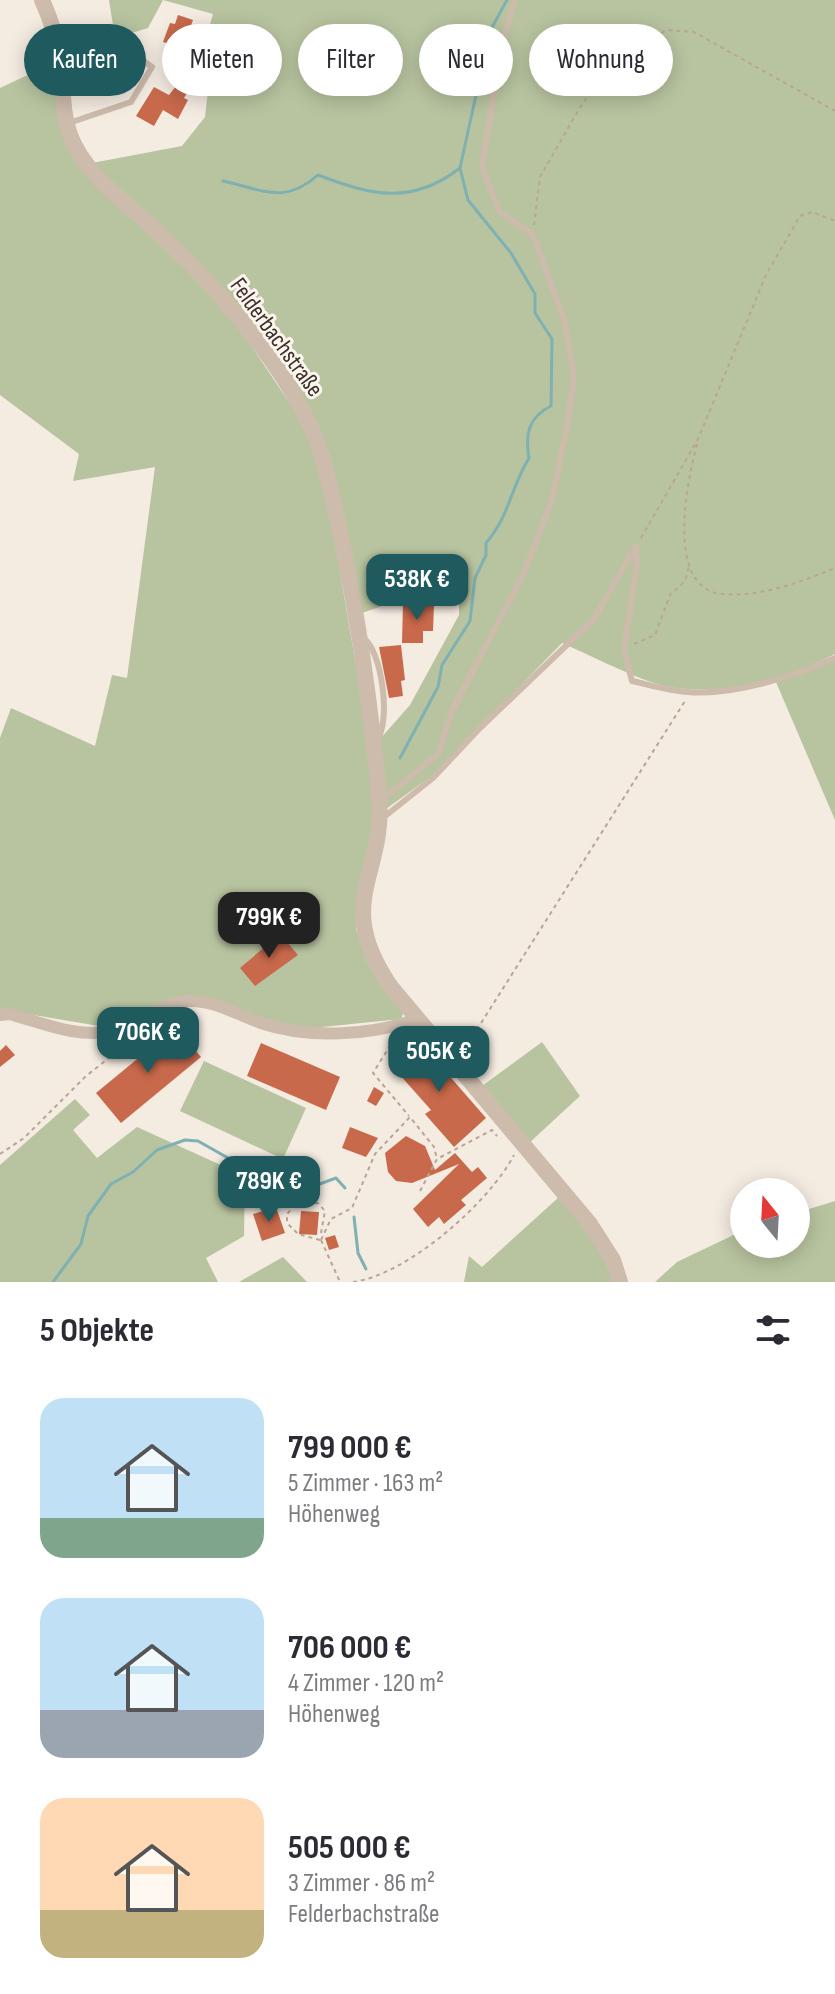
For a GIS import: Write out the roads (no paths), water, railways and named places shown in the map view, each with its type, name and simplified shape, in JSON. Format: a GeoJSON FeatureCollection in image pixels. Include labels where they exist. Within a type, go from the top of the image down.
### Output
{"type":"FeatureCollection","features":[{"type":"Feature","properties":{"kind":"street","name":"Felderbachstraße"},"geometry":{"type":"LineString","coordinates":[[42,0],[50,24]]}},
{"type":"Feature","properties":{"kind":"street","name":"Felderbachstraße"},"geometry":{"type":"LineString","coordinates":[[63,96],[66,125],[75,147],[92,171],[197,271],[261,348],[294,395],[325,464],[359,636],[374,742],[379,821],[362,912],[371,958],[411,1021],[455,1064],[590,1224],[613,1260],[620,1282]]}},
{"type":"Feature","properties":{"kind":"street"},"geometry":{"type":"LineString","coordinates":[[0,1015],[9,1014],[97,1033],[113,1031],[152,1012],[191,1001],[220,1006],[302,1034],[411,1021]]}},
{"type":"Feature","properties":{"kind":"lane"},"geometry":{"type":"LineString","coordinates":[[379,802],[438,754],[452,711],[524,573],[552,500],[574,377],[564,319],[533,235],[499,211],[482,166],[501,48],[515,0]]}},
{"type":"Feature","properties":{"kind":"lane"},"geometry":{"type":"LineString","coordinates":[[66,125],[131,102],[135,96]]}},
{"type":"Feature","properties":{"kind":"lane"},"geometry":{"type":"LineString","coordinates":[[379,821],[406,796],[433,778],[480,728],[594,619],[636,546],[637,563],[624,650],[632,681],[690,693],[793,675],[835,658]]}},
{"type":"Feature","properties":{"kind":"waterway"},"geometry":{"type":"LineString","coordinates":[[400,758],[438,687],[442,665],[470,621],[475,578],[486,555],[486,543],[500,522],[529,458],[528,442],[533,421],[551,406],[552,339],[535,313],[535,294],[511,253],[468,200],[460,168],[490,31],[507,0]]}},
{"type":"Feature","properties":{"kind":"waterway"},"geometry":{"type":"LineString","coordinates":[[223,181],[273,193],[295,190],[318,175],[356,188],[390,193],[425,188],[460,168]]}},
{"type":"Feature","properties":{"kind":"waterway"},"geometry":{"type":"LineString","coordinates":[[53,1282],[81,1244],[88,1216],[111,1184],[133,1172],[157,1150],[185,1140],[198,1141],[260,1176],[306,1189],[336,1178],[345,1188]]}},
{"type":"Feature","properties":{"kind":"waterway"},"geometry":{"type":"LineString","coordinates":[[354,1217],[358,1253],[366,1269]]}}]}
